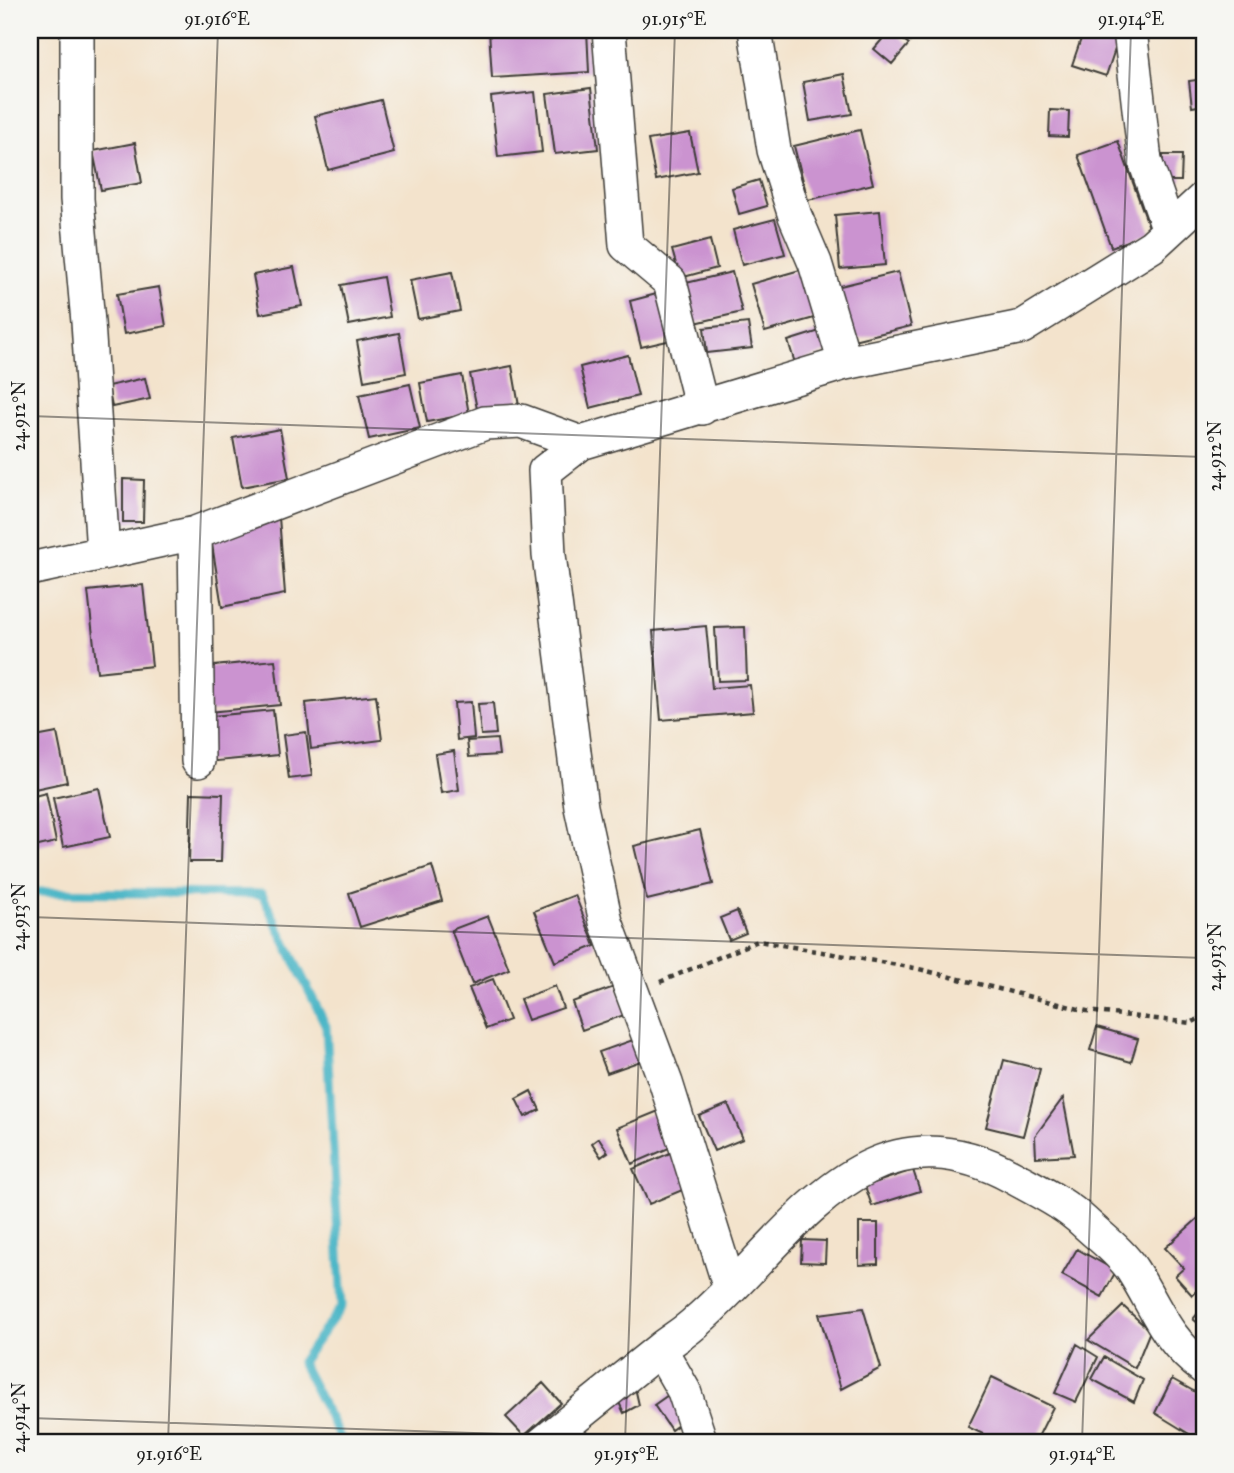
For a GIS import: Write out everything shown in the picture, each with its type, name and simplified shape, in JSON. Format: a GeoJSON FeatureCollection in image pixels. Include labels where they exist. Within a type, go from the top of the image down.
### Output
{"type":"FeatureCollection","features":[{"type":"Feature","properties":{"kind":"street"},"geometry":{"type":"LineString","coordinates":[[77,30],[77,199],[103,553]]}},
{"type":"Feature","properties":{"kind":"street"},"geometry":{"type":"LineString","coordinates":[[609,30],[626,245],[670,282],[702,408]]}},
{"type":"Feature","properties":{"kind":"street"},"geometry":{"type":"LineString","coordinates":[[755,30],[774,150],[795,216],[814,263],[845,363]]}},
{"type":"Feature","properties":{"kind":"street"},"geometry":{"type":"LineString","coordinates":[[1130,30],[1145,161],[1169,230]]}},
{"type":"Feature","properties":{"kind":"street"},"geometry":{"type":"LineString","coordinates":[[730,1288],[635,993],[606,922],[581,807],[549,555],[545,471],[581,443],[845,363],[1022,327],[1152,246],[1204,198]]}},
{"type":"Feature","properties":{"kind":"street"},"geometry":{"type":"LineString","coordinates":[[30,569],[195,533],[485,423],[521,421],[581,443]]}},
{"type":"Feature","properties":{"kind":"street"},"geometry":{"type":"LineString","coordinates":[[195,533],[198,761]]}},
{"type":"Feature","properties":{"kind":"street"},"geometry":{"type":"LineString","coordinates":[[543,1443],[698,1321],[818,1198],[858,1170],[915,1153],[981,1160],[1071,1209],[1132,1268],[1163,1327],[1186,1354],[1204,1368]]}},
{"type":"Feature","properties":{"kind":"street"},"geometry":{"type":"LineString","coordinates":[[660,1349],[684,1391],[701,1443]]}},
{"type":"Feature","properties":{"kind":"path"},"geometry":{"type":"LineString","coordinates":[[635,993],[758,941],[915,968],[1087,1011],[1191,1023],[1204,1016]]}},
{"type":"Feature","properties":{"kind":"building"},"geometry":{"type":"Polygon","coordinates":[[[489,30],[587,30],[589,72],[492,78],[489,30]]]}},
{"type":"Feature","properties":{"kind":"building"},"geometry":{"type":"Polygon","coordinates":[[[890,30],[909,44],[892,64],[874,49],[890,30]]]}},
{"type":"Feature","properties":{"kind":"building"},"geometry":{"type":"Polygon","coordinates":[[[1084,30],[1118,40],[1106,76],[1072,65],[1084,30]]]}},
{"type":"Feature","properties":{"kind":"building"},"geometry":{"type":"Polygon","coordinates":[[[844,74],[852,114],[810,121],[803,82],[844,74]]]}},
{"type":"Feature","properties":{"kind":"building"},"geometry":{"type":"Polygon","coordinates":[[[1204,79],[1204,105],[1192,107],[1189,81],[1204,79]]]}},
{"type":"Feature","properties":{"kind":"building"},"geometry":{"type":"Polygon","coordinates":[[[591,88],[598,149],[555,154],[547,94],[591,88]]]}},
{"type":"Feature","properties":{"kind":"building"},"geometry":{"type":"Polygon","coordinates":[[[535,92],[542,152],[498,157],[491,97],[535,92]]]}},
{"type":"Feature","properties":{"kind":"building"},"geometry":{"type":"Polygon","coordinates":[[[381,100],[394,153],[328,170],[315,116],[381,100]]]}},
{"type":"Feature","properties":{"kind":"building"},"geometry":{"type":"Polygon","coordinates":[[[1050,110],[1069,111],[1068,137],[1049,136],[1050,110]]]}},
{"type":"Feature","properties":{"kind":"building"},"geometry":{"type":"Polygon","coordinates":[[[860,130],[873,184],[808,200],[794,146],[860,130]]]}},
{"type":"Feature","properties":{"kind":"building"},"geometry":{"type":"Polygon","coordinates":[[[690,133],[698,172],[656,180],[648,140],[690,133]]]}},
{"type":"Feature","properties":{"kind":"building"},"geometry":{"type":"Polygon","coordinates":[[[1118,141],[1151,233],[1111,247],[1078,155],[1118,141]]]}},
{"type":"Feature","properties":{"kind":"building"},"geometry":{"type":"Polygon","coordinates":[[[135,143],[142,183],[101,190],[93,151],[135,143]]]}},
{"type":"Feature","properties":{"kind":"building"},"geometry":{"type":"Polygon","coordinates":[[[1163,155],[1182,155],[1181,181],[1162,181],[1163,155]]]}},
{"type":"Feature","properties":{"kind":"building"},"geometry":{"type":"Polygon","coordinates":[[[759,180],[767,206],[739,214],[732,188],[759,180]]]}},
{"type":"Feature","properties":{"kind":"building"},"geometry":{"type":"Polygon","coordinates":[[[880,211],[885,265],[840,269],[835,215],[880,211]]]}},
{"type":"Feature","properties":{"kind":"building"},"geometry":{"type":"Polygon","coordinates":[[[775,219],[785,254],[742,265],[733,230],[775,219]]]}},
{"type":"Feature","properties":{"kind":"building"},"geometry":{"type":"Polygon","coordinates":[[[710,240],[717,268],[680,278],[672,250],[710,240]]]}},
{"type":"Feature","properties":{"kind":"building"},"geometry":{"type":"Polygon","coordinates":[[[294,267],[302,306],[260,314],[253,275],[294,267]]]}},
{"type":"Feature","properties":{"kind":"building"},"geometry":{"type":"Polygon","coordinates":[[[807,268],[821,316],[765,332],[751,284],[807,268]]]}},
{"type":"Feature","properties":{"kind":"building"},"geometry":{"type":"Polygon","coordinates":[[[452,272],[460,311],[418,319],[410,280],[452,272]]]}},
{"type":"Feature","properties":{"kind":"building"},"geometry":{"type":"Polygon","coordinates":[[[732,272],[742,312],[691,324],[682,284],[732,272]]]}},
{"type":"Feature","properties":{"kind":"building"},"geometry":{"type":"Polygon","coordinates":[[[898,272],[911,326],[845,342],[832,288],[898,272]]]}},
{"type":"Feature","properties":{"kind":"building"},"geometry":{"type":"Polygon","coordinates":[[[383,277],[390,317],[349,325],[341,285],[383,277]]]}},
{"type":"Feature","properties":{"kind":"building"},"geometry":{"type":"Polygon","coordinates":[[[159,287],[166,326],[124,334],[117,294],[159,287]]]}},
{"type":"Feature","properties":{"kind":"building"},"geometry":{"type":"Polygon","coordinates":[[[664,292],[676,339],[641,347],[630,301],[664,292]]]}},
{"type":"Feature","properties":{"kind":"building"},"geometry":{"type":"Polygon","coordinates":[[[1202,320],[1204,351],[1200,351],[1202,320]]]}},
{"type":"Feature","properties":{"kind":"building"},"geometry":{"type":"Polygon","coordinates":[[[748,323],[752,348],[707,353],[704,328],[748,323]]]}},
{"type":"Feature","properties":{"kind":"building"},"geometry":{"type":"Polygon","coordinates":[[[823,330],[830,351],[795,363],[788,341],[823,330]]]}},
{"type":"Feature","properties":{"kind":"building"},"geometry":{"type":"Polygon","coordinates":[[[399,333],[406,373],[364,381],[357,341],[399,333]]]}},
{"type":"Feature","properties":{"kind":"building"},"geometry":{"type":"Polygon","coordinates":[[[628,355],[638,396],[590,408],[580,367],[628,355]]]}},
{"type":"Feature","properties":{"kind":"building"},"geometry":{"type":"Polygon","coordinates":[[[512,366],[519,406],[478,414],[470,374],[512,366]]]}},
{"type":"Feature","properties":{"kind":"building"},"geometry":{"type":"Polygon","coordinates":[[[462,375],[469,414],[427,422],[420,383],[462,375]]]}},
{"type":"Feature","properties":{"kind":"building"},"geometry":{"type":"Polygon","coordinates":[[[145,378],[150,399],[112,407],[108,386],[145,378]]]}},
{"type":"Feature","properties":{"kind":"building"},"geometry":{"type":"Polygon","coordinates":[[[410,384],[420,428],[369,439],[359,395],[410,384]]]}},
{"type":"Feature","properties":{"kind":"building"},"geometry":{"type":"Polygon","coordinates":[[[280,429],[289,478],[242,487],[233,438],[280,429]]]}},
{"type":"Feature","properties":{"kind":"building"},"geometry":{"type":"Polygon","coordinates":[[[123,479],[144,480],[143,522],[123,522],[123,479]]]}},
{"type":"Feature","properties":{"kind":"building"},"geometry":{"type":"Polygon","coordinates":[[[279,517],[285,594],[222,607],[211,538],[279,517]]]}},
{"type":"Feature","properties":{"kind":"building"},"geometry":{"type":"Polygon","coordinates":[[[143,585],[152,666],[97,672],[88,591],[143,585]]]}},
{"type":"Feature","properties":{"kind":"building"},"geometry":{"type":"Polygon","coordinates":[[[706,626],[712,688],[750,685],[753,712],[661,720],[653,631],[706,626]]]}},
{"type":"Feature","properties":{"kind":"building"},"geometry":{"type":"Polygon","coordinates":[[[745,627],[747,680],[718,681],[715,628],[745,627]]]}},
{"type":"Feature","properties":{"kind":"building"},"geometry":{"type":"Polygon","coordinates":[[[275,660],[280,705],[209,712],[204,667],[275,660]]]}},
{"type":"Feature","properties":{"kind":"building"},"geometry":{"type":"Polygon","coordinates":[[[376,695],[382,740],[311,749],[306,703],[376,695]]]}},
{"type":"Feature","properties":{"kind":"building"},"geometry":{"type":"Polygon","coordinates":[[[471,702],[474,738],[457,740],[454,703],[471,702]]]}},
{"type":"Feature","properties":{"kind":"building"},"geometry":{"type":"Polygon","coordinates":[[[493,703],[496,734],[481,735],[478,704],[493,703]]]}},
{"type":"Feature","properties":{"kind":"building"},"geometry":{"type":"Polygon","coordinates":[[[273,710],[278,755],[207,762],[202,717],[273,710]]]}},
{"type":"Feature","properties":{"kind":"building"},"geometry":{"type":"Polygon","coordinates":[[[306,732],[312,776],[289,779],[283,735],[306,732]]]}},
{"type":"Feature","properties":{"kind":"building"},"geometry":{"type":"Polygon","coordinates":[[[57,733],[67,782],[30,790],[30,738],[57,733]]]}},
{"type":"Feature","properties":{"kind":"building"},"geometry":{"type":"Polygon","coordinates":[[[497,739],[499,755],[469,757],[467,741],[497,739]]]}},
{"type":"Feature","properties":{"kind":"building"},"geometry":{"type":"Polygon","coordinates":[[[454,751],[459,790],[441,793],[435,754],[454,751]]]}},
{"type":"Feature","properties":{"kind":"building"},"geometry":{"type":"Polygon","coordinates":[[[99,788],[110,837],[63,847],[53,798],[99,788]]]}},
{"type":"Feature","properties":{"kind":"building"},"geometry":{"type":"Polygon","coordinates":[[[46,793],[56,842],[30,848],[30,797],[46,793]]]}},
{"type":"Feature","properties":{"kind":"building"},"geometry":{"type":"Polygon","coordinates":[[[191,793],[223,794],[221,862],[189,862],[191,793]]]}},
{"type":"Feature","properties":{"kind":"building"},"geometry":{"type":"Polygon","coordinates":[[[700,830],[713,884],[647,900],[634,846],[700,830]]]}},
{"type":"Feature","properties":{"kind":"building"},"geometry":{"type":"Polygon","coordinates":[[[432,866],[442,901],[360,927],[349,893],[432,866]]]}},
{"type":"Feature","properties":{"kind":"building"},"geometry":{"type":"Polygon","coordinates":[[[575,895],[595,946],[555,962],[534,911],[575,895]]]}},
{"type":"Feature","properties":{"kind":"building"},"geometry":{"type":"Polygon","coordinates":[[[737,911],[746,933],[729,940],[720,918],[737,911]]]}},
{"type":"Feature","properties":{"kind":"building"},"geometry":{"type":"Polygon","coordinates":[[[488,916],[509,969],[472,984],[451,930],[488,916]]]}},
{"type":"Feature","properties":{"kind":"building"},"geometry":{"type":"Polygon","coordinates":[[[493,979],[509,1020],[486,1029],[469,988],[493,979]]]}},
{"type":"Feature","properties":{"kind":"building"},"geometry":{"type":"Polygon","coordinates":[[[555,986],[563,1008],[528,1020],[520,999],[555,986]]]}},
{"type":"Feature","properties":{"kind":"building"},"geometry":{"type":"Polygon","coordinates":[[[617,986],[627,1014],[582,1030],[572,1002],[617,986]]]}},
{"type":"Feature","properties":{"kind":"building"},"geometry":{"type":"Polygon","coordinates":[[[1097,1027],[1138,1039],[1131,1062],[1090,1050],[1097,1027]]]}},
{"type":"Feature","properties":{"kind":"building"},"geometry":{"type":"Polygon","coordinates":[[[633,1040],[641,1061],[607,1073],[599,1052],[633,1040]]]}},
{"type":"Feature","properties":{"kind":"building"},"geometry":{"type":"Polygon","coordinates":[[[1004,1060],[1040,1069],[1023,1136],[986,1127],[1004,1060]]]}},
{"type":"Feature","properties":{"kind":"building"},"geometry":{"type":"Polygon","coordinates":[[[531,1091],[540,1110],[525,1117],[516,1099],[531,1091]]]}},
{"type":"Feature","properties":{"kind":"building"},"geometry":{"type":"Polygon","coordinates":[[[1063,1098],[1074,1155],[1036,1157],[1035,1136],[1063,1098]]]}},
{"type":"Feature","properties":{"kind":"building"},"geometry":{"type":"Polygon","coordinates":[[[728,1104],[743,1139],[714,1151],[699,1116],[728,1104]]]}},
{"type":"Feature","properties":{"kind":"building"},"geometry":{"type":"Polygon","coordinates":[[[661,1110],[676,1145],[632,1164],[617,1128],[661,1110]]]}},
{"type":"Feature","properties":{"kind":"building"},"geometry":{"type":"Polygon","coordinates":[[[599,1138],[608,1152],[601,1157],[592,1143],[599,1138]]]}},
{"type":"Feature","properties":{"kind":"building"},"geometry":{"type":"Polygon","coordinates":[[[677,1150],[692,1186],[649,1204],[633,1169],[677,1150]]]}},
{"type":"Feature","properties":{"kind":"building"},"geometry":{"type":"Polygon","coordinates":[[[913,1170],[920,1191],[872,1206],[865,1186],[913,1170]]]}},
{"type":"Feature","properties":{"kind":"building"},"geometry":{"type":"Polygon","coordinates":[[[1204,1213],[1204,1284],[1192,1295],[1175,1276],[1184,1268],[1165,1248],[1204,1213]]]}},
{"type":"Feature","properties":{"kind":"building"},"geometry":{"type":"Polygon","coordinates":[[[859,1223],[878,1223],[878,1264],[859,1265],[859,1223]]]}},
{"type":"Feature","properties":{"kind":"building"},"geometry":{"type":"Polygon","coordinates":[[[802,1240],[826,1241],[825,1263],[801,1262],[802,1240]]]}},
{"type":"Feature","properties":{"kind":"building"},"geometry":{"type":"Polygon","coordinates":[[[1077,1249],[1116,1271],[1102,1297],[1062,1275],[1077,1249]]]}},
{"type":"Feature","properties":{"kind":"building"},"geometry":{"type":"Polygon","coordinates":[[[1123,1306],[1150,1331],[1135,1368],[1088,1340],[1123,1306]]]}},
{"type":"Feature","properties":{"kind":"building"},"geometry":{"type":"Polygon","coordinates":[[[1204,1306],[1204,1328],[1193,1319],[1204,1306]]]}},
{"type":"Feature","properties":{"kind":"building"},"geometry":{"type":"Polygon","coordinates":[[[863,1308],[881,1368],[841,1389],[819,1314],[863,1308]]]}},
{"type":"Feature","properties":{"kind":"building"},"geometry":{"type":"Polygon","coordinates":[[[1077,1344],[1098,1357],[1076,1402],[1055,1393],[1077,1344]]]}},
{"type":"Feature","properties":{"kind":"building"},"geometry":{"type":"Polygon","coordinates":[[[1104,1357],[1143,1380],[1134,1402],[1092,1379],[1104,1357]]]}},
{"type":"Feature","properties":{"kind":"building"},"geometry":{"type":"Polygon","coordinates":[[[992,1377],[1053,1407],[1035,1443],[1002,1443],[968,1427],[992,1377]]]}},
{"type":"Feature","properties":{"kind":"building"},"geometry":{"type":"Polygon","coordinates":[[[1172,1379],[1204,1397],[1204,1443],[1155,1413],[1172,1379]]]}},
{"type":"Feature","properties":{"kind":"building"},"geometry":{"type":"Polygon","coordinates":[[[543,1383],[561,1403],[524,1436],[506,1417],[543,1383]]]}},
{"type":"Feature","properties":{"kind":"building"},"geometry":{"type":"Polygon","coordinates":[[[634,1383],[639,1405],[624,1413],[616,1396],[634,1383]]]}},
{"type":"Feature","properties":{"kind":"building"},"geometry":{"type":"Polygon","coordinates":[[[671,1393],[688,1418],[671,1430],[654,1405],[671,1393]]]}},
{"type":"Feature","properties":{"kind":"waterway"},"geometry":{"type":"LineString","coordinates":[[30,892],[262,894],[326,1026],[342,1306],[301,1362],[343,1443]]}}]}
